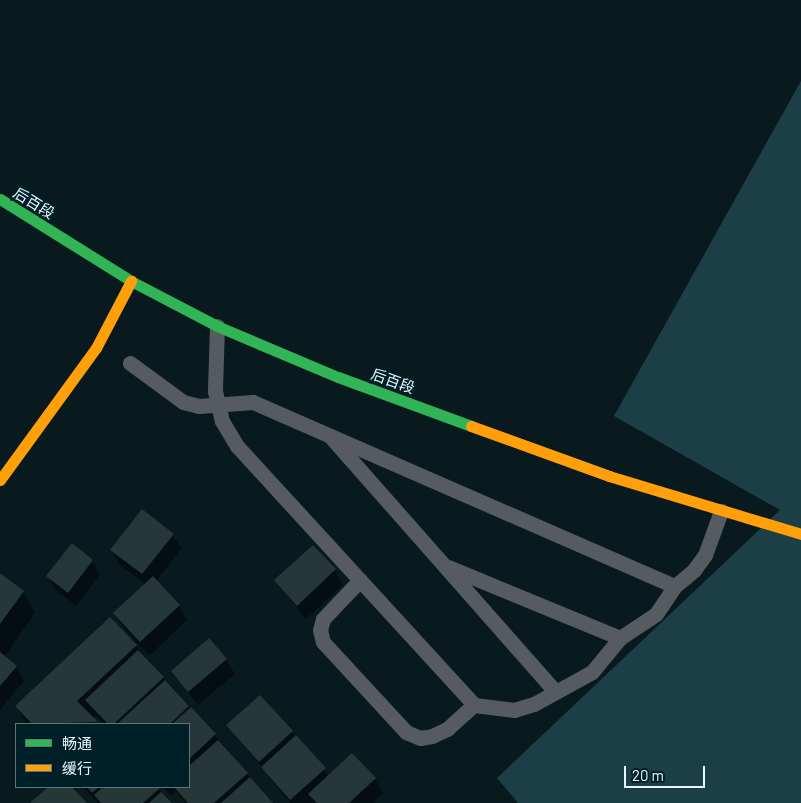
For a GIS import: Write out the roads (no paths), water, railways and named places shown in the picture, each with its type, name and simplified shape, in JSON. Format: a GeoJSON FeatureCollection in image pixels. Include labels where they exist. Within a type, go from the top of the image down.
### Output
{"type":"FeatureCollection","features":[{"type":"Feature","properties":{"kind":"street","name":"后百段"},"geometry":{"type":"LineString","coordinates":[[0,199],[131,281],[217,326],[338,377],[609,476],[801,534]]}},
{"type":"Feature","properties":{"kind":"street"},"geometry":{"type":"LineString","coordinates":[[0,480],[96,348],[131,281]]}},
{"type":"Feature","properties":{"kind":"lane"},"geometry":{"type":"LineString","coordinates":[[217,326],[215,390],[222,421],[237,446],[474,705],[514,710],[534,704],[592,672],[620,638],[656,614],[675,586],[694,570],[705,554],[721,511]]}},
{"type":"Feature","properties":{"kind":"lane"},"geometry":{"type":"LineString","coordinates":[[130,363],[184,402],[199,406],[253,402],[675,586]]}},
{"type":"Feature","properties":{"kind":"lane"},"geometry":{"type":"LineString","coordinates":[[327,433],[555,691]]}},
{"type":"Feature","properties":{"kind":"lane"},"geometry":{"type":"LineString","coordinates":[[444,565],[620,638]]}},
{"type":"Feature","properties":{"kind":"lane"},"geometry":{"type":"LineString","coordinates":[[360,580],[323,619],[320,630],[323,642],[406,732],[420,738],[447,729],[474,705]]}}]}
